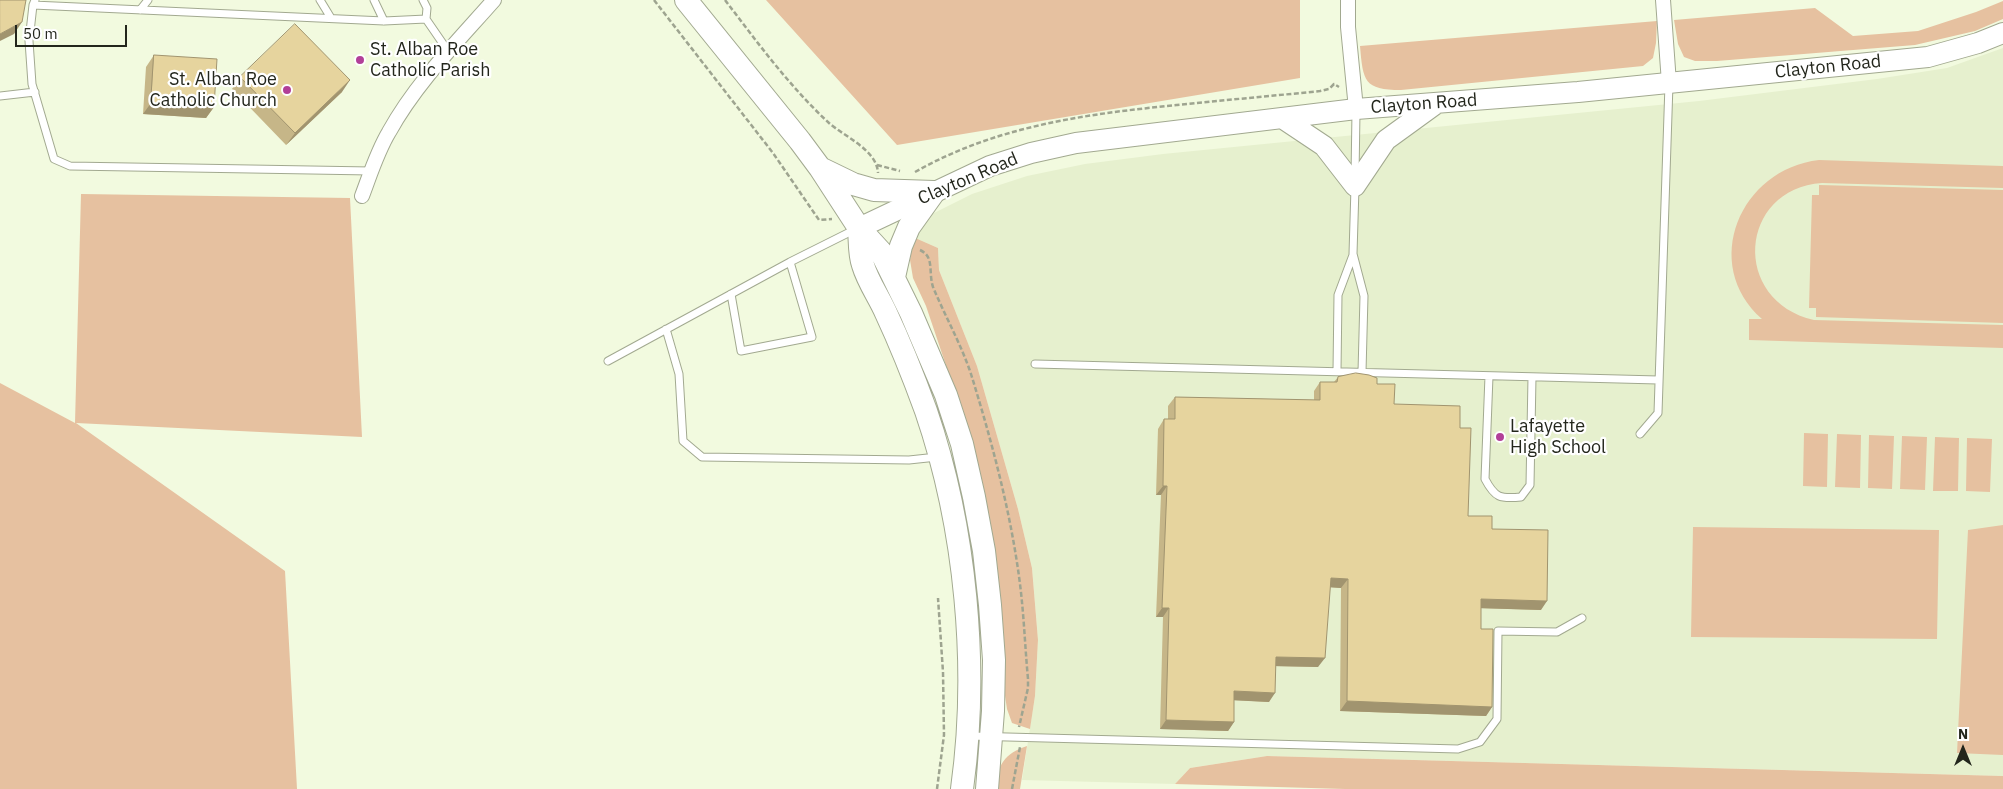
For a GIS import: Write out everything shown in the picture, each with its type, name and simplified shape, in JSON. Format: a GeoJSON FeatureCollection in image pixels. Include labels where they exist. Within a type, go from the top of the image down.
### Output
{"type":"FeatureCollection","features":[{"type":"Feature","properties":{"kind":"main road"},"geometry":{"type":"LineString","coordinates":[[686,0],[820,168],[859,228],[881,252],[946,394],[962,444],[974,497],[984,550],[990,605],[994,660],[992,737],[987,789]]}},
{"type":"Feature","properties":{"kind":"main road","name":"Clayton Road"},"geometry":{"type":"LineString","coordinates":[[859,228],[990,166],[1031,153],[1066,145],[1356,109],[1669,84],[1928,57],[1978,43],[2003,33]]}},
{"type":"Feature","properties":{"kind":"main road"},"geometry":{"type":"LineString","coordinates":[[1282,118],[1324,146],[1355,186],[1386,140],[1437,103]]}},
{"type":"Feature","properties":{"kind":"main road"},"geometry":{"type":"LineString","coordinates":[[820,168],[853,184],[874,190],[934,192]]}},
{"type":"Feature","properties":{"kind":"main road"},"geometry":{"type":"LineString","coordinates":[[894,277],[901,246],[909,226],[934,192]]}},
{"type":"Feature","properties":{"kind":"main road"},"geometry":{"type":"LineString","coordinates":[[859,228],[862,264],[907,360],[940,457],[958,543],[968,651],[967,736],[962,789]]}},
{"type":"Feature","properties":{"kind":"street"},"geometry":{"type":"LineString","coordinates":[[362,196],[389,132],[404,109],[448,51],[494,0]]}},
{"type":"Feature","properties":{"kind":"street"},"geometry":{"type":"LineString","coordinates":[[1348,0],[1348,27],[1356,109]]}},
{"type":"Feature","properties":{"kind":"street"},"geometry":{"type":"LineString","coordinates":[[1662,0],[1669,84]]}},
{"type":"Feature","properties":{"kind":"lane"},"geometry":{"type":"LineString","coordinates":[[87,8],[91,0]]}},
{"type":"Feature","properties":{"kind":"lane"},"geometry":{"type":"LineString","coordinates":[[140,10],[148,0]]}},
{"type":"Feature","properties":{"kind":"lane"},"geometry":{"type":"LineString","coordinates":[[320,0],[331,18]]}},
{"type":"Feature","properties":{"kind":"lane"},"geometry":{"type":"LineString","coordinates":[[374,0],[384,21]]}},
{"type":"Feature","properties":{"kind":"lane"},"geometry":{"type":"LineString","coordinates":[[423,0],[427,8],[426,19],[448,51]]}},
{"type":"Feature","properties":{"kind":"lane"},"geometry":{"type":"LineString","coordinates":[[371,171],[70,166],[54,159],[32,84],[29,41],[34,3],[87,8],[384,21],[426,19]]}},
{"type":"Feature","properties":{"kind":"lane"},"geometry":{"type":"LineString","coordinates":[[1640,434],[1658,413],[1669,84]]}},
{"type":"Feature","properties":{"kind":"lane"},"geometry":{"type":"LineString","coordinates":[[0,96],[35,92]]}},
{"type":"Feature","properties":{"kind":"lane"},"geometry":{"type":"LineString","coordinates":[[1356,109],[1353,254],[1364,296],[1362,372]]}},
{"type":"Feature","properties":{"kind":"lane"},"geometry":{"type":"LineString","coordinates":[[608,361],[790,262],[859,228]]}},
{"type":"Feature","properties":{"kind":"lane"},"geometry":{"type":"LineString","coordinates":[[1337,371],[1338,295],[1353,254]]}},
{"type":"Feature","properties":{"kind":"lane"},"geometry":{"type":"LineString","coordinates":[[731,294],[741,350],[812,337],[790,262]]}},
{"type":"Feature","properties":{"kind":"lane"},"geometry":{"type":"LineString","coordinates":[[666,329],[679,374],[683,441],[702,457],[909,460],[940,457]]}},
{"type":"Feature","properties":{"kind":"lane"},"geometry":{"type":"LineString","coordinates":[[1035,364],[1658,380]]}},
{"type":"Feature","properties":{"kind":"lane"},"geometry":{"type":"LineString","coordinates":[[1489,376],[1485,480],[1492,492],[1504,499],[1521,497],[1530,485],[1532,377]]}},
{"type":"Feature","properties":{"kind":"lane"},"geometry":{"type":"LineString","coordinates":[[967,736],[1458,748],[1480,742],[1497,719],[1498,631],[1557,632],[1582,618]]}},
{"type":"Feature","properties":{"kind":"path"},"geometry":{"type":"LineString","coordinates":[[654,0],[773,152],[819,220]]}},
{"type":"Feature","properties":{"kind":"path"},"geometry":{"type":"LineString","coordinates":[[725,0],[798,91],[828,122],[870,154],[877,165],[878,174]]}},
{"type":"Feature","properties":{"kind":"path"},"geometry":{"type":"LineString","coordinates":[[937,789],[944,735],[943,672],[938,598]]}},
{"type":"Feature","properties":{"kind":"path"},"geometry":{"type":"LineString","coordinates":[[1012,789],[1020,747]]}},
{"type":"Feature","properties":{"kind":"shaded area"},"geometry":{"type":"Polygon","coordinates":[[[766,0],[1300,0],[1300,78],[897,145],[766,0]]]}},
{"type":"Feature","properties":{"kind":"shaded area"},"geometry":{"type":"Polygon","coordinates":[[[2003,1],[2003,19],[1975,31],[1915,45],[1717,61],[1695,61],[1684,57],[1678,44],[1674,20],[1815,8],[1853,36],[1918,31],[2003,1]]]}},
{"type":"Feature","properties":{"kind":"shaded area"},"geometry":{"type":"Polygon","coordinates":[[[1657,21],[1653,58],[1643,66],[1401,90],[1389,90],[1373,85],[1368,81],[1362,68],[1360,46],[1657,21]]]}},
{"type":"Feature","properties":{"kind":"shaded area","name":"Lafayette High School"},"geometry":{"type":"Polygon","coordinates":[[[2003,48],[2003,776],[1267,756],[1190,768],[1175,784],[1022,780],[1035,696],[1038,640],[1032,568],[1018,509],[977,366],[939,270],[938,248],[913,237],[926,217],[972,194],[1027,176],[1085,164],[1163,154],[1699,101],[1877,79],[1947,68],[2003,48]]]}},
{"type":"Feature","properties":{"kind":"shaded area"},"geometry":{"type":"Polygon","coordinates":[[[1819,160],[2003,166],[2003,188],[1822,183],[1794,190],[1774,204],[1761,224],[1755,247],[1758,270],[1768,291],[1787,309],[1814,320],[2003,325],[2003,348],[1749,340],[1749,319],[1762,319],[1743,297],[1734,272],[1732,247],[1738,222],[1750,200],[1768,181],[1791,167],[1819,160]]]}},
{"type":"Feature","properties":{"kind":"shaded area"},"geometry":{"type":"Polygon","coordinates":[[[1819,185],[2003,190],[2003,323],[1816,317],[1816,308],[1809,308],[1812,195],[1819,195],[1819,185]]]}},
{"type":"Feature","properties":{"kind":"shaded area"},"geometry":{"type":"Polygon","coordinates":[[[81,194],[350,198],[362,437],[76,423],[285,571],[297,789],[0,789],[0,383],[75,423],[81,194]]]}},
{"type":"Feature","properties":{"kind":"shaded area"},"geometry":{"type":"Polygon","coordinates":[[[913,237],[938,248],[939,270],[977,366],[1018,509],[1032,568],[1038,640],[1035,696],[1030,729],[1012,723],[1007,709],[962,413],[926,306],[913,278],[910,260],[913,237]]]}},
{"type":"Feature","properties":{"kind":"shaded area"},"geometry":{"type":"Polygon","coordinates":[[[1804,433],[1828,434],[1827,487],[1803,486],[1804,433]]]}},
{"type":"Feature","properties":{"kind":"shaded area"},"geometry":{"type":"Polygon","coordinates":[[[1837,434],[1861,435],[1860,488],[1835,487],[1837,434]]]}},
{"type":"Feature","properties":{"kind":"shaded area"},"geometry":{"type":"Polygon","coordinates":[[[1869,435],[1894,436],[1892,489],[1868,488],[1869,435]]]}},
{"type":"Feature","properties":{"kind":"shaded area"},"geometry":{"type":"Polygon","coordinates":[[[1902,436],[1927,437],[1925,490],[1900,489],[1902,436]]]}},
{"type":"Feature","properties":{"kind":"shaded area"},"geometry":{"type":"Polygon","coordinates":[[[1935,437],[1959,438],[1958,491],[1933,491],[1935,437]]]}},
{"type":"Feature","properties":{"kind":"shaded area"},"geometry":{"type":"Polygon","coordinates":[[[1967,438],[1992,439],[1990,492],[1966,491],[1967,438]]]}},
{"type":"Feature","properties":{"kind":"shaded area"},"geometry":{"type":"Polygon","coordinates":[[[2003,525],[2003,755],[1957,753],[1968,530],[2003,525]]]}},
{"type":"Feature","properties":{"kind":"shaded area"},"geometry":{"type":"Polygon","coordinates":[[[1693,527],[1939,530],[1937,639],[1691,637],[1693,527]]]}},
{"type":"Feature","properties":{"kind":"shaded area"},"geometry":{"type":"Polygon","coordinates":[[[1027,746],[1020,789],[995,789],[998,773],[1004,761],[1019,749],[1027,746]]]}},
{"type":"Feature","properties":{"kind":"shaded area"},"geometry":{"type":"Polygon","coordinates":[[[1267,756],[2003,776],[2003,789],[1345,789],[1175,784],[1190,768],[1267,756]]]}},
{"type":"Feature","properties":{"kind":"building"},"geometry":{"type":"Polygon","coordinates":[[[0,0],[26,0],[22,22],[0,34],[0,0]]]}},
{"type":"Feature","properties":{"kind":"building","name":"St. Alban Roe Catholic Church"},"geometry":{"type":"Polygon","coordinates":[[[295,24],[350,80],[295,133],[240,77],[295,24]]]}},
{"type":"Feature","properties":{"kind":"building"},"geometry":{"type":"Polygon","coordinates":[[[154,55],[217,59],[214,107],[151,103],[154,55]]]}},
{"type":"Feature","properties":{"kind":"building","name":"Lafayette High School"},"geometry":{"type":"Polygon","coordinates":[[[1356,373],[1377,378],[1377,384],[1395,384],[1394,404],[1460,406],[1460,428],[1471,428],[1468,516],[1492,516],[1492,529],[1548,530],[1547,601],[1481,599],[1481,629],[1493,629],[1492,707],[1347,701],[1348,579],[1331,578],[1325,658],[1276,657],[1275,693],[1234,691],[1234,722],[1166,720],[1169,608],[1162,608],[1167,486],[1163,486],[1164,419],[1175,419],[1175,397],[1320,400],[1320,382],[1337,382],[1338,377],[1356,373]]]}},
{"type":"Feature","properties":{"kind":"place","name":"St. Alban Roe Catholic Parish"},"geometry":{"type":"Point","coordinates":[360,60]}},
{"type":"Feature","properties":{"kind":"place","name":"St. Alban Roe Catholic Church"},"geometry":{"type":"Point","coordinates":[287,90]}},
{"type":"Feature","properties":{"kind":"place","name":"Lafayette High School"},"geometry":{"type":"Point","coordinates":[1500,437]}}]}
